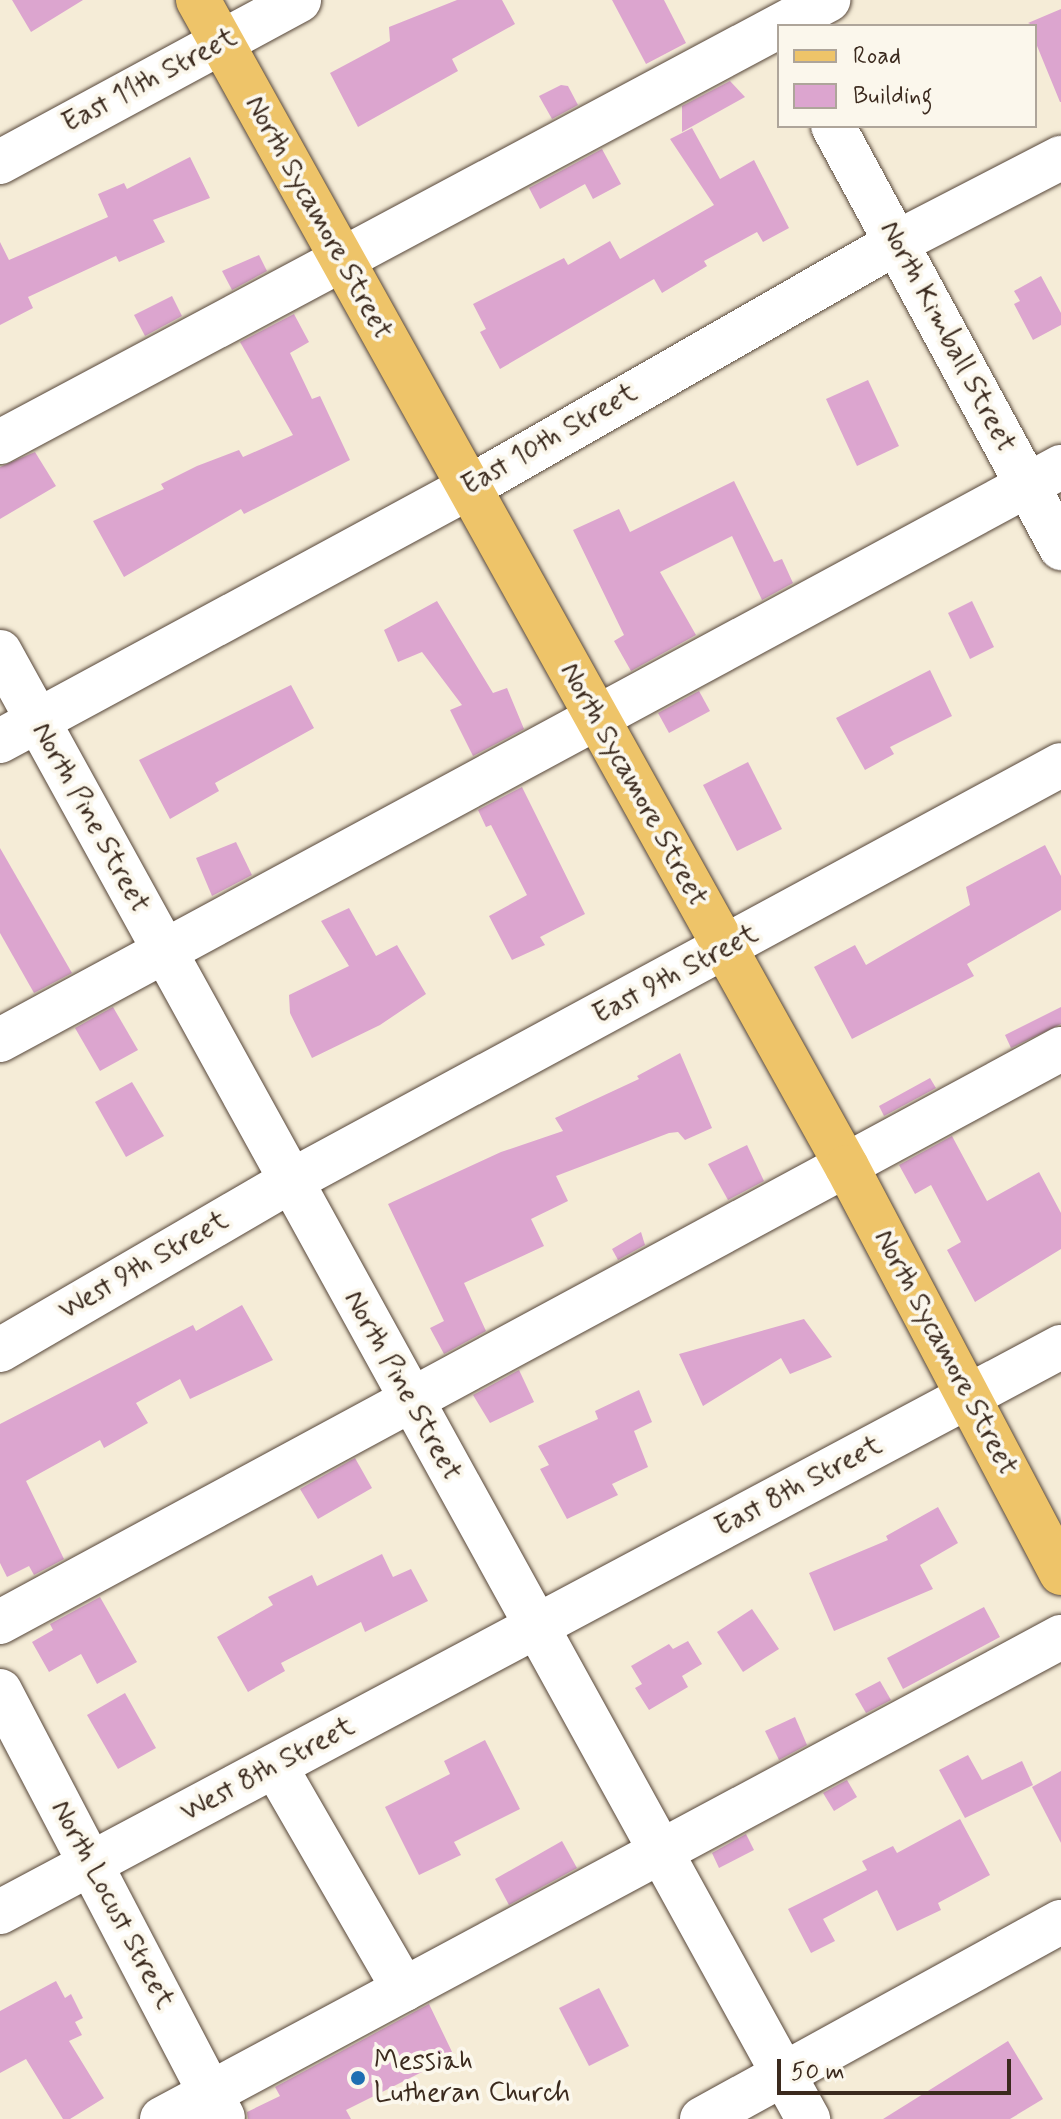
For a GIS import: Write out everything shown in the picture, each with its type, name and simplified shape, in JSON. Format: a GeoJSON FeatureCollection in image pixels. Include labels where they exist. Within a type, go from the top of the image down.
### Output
{"type":"FeatureCollection","features":[{"type":"Feature","properties":{"kind":"main road","name":"North Sycamore Street"},"geometry":{"type":"LineString","coordinates":[[198,0],[847,1167],[1061,1573]]}},
{"type":"Feature","properties":{"kind":"street","name":"East 11th Street"},"geometry":{"type":"LineString","coordinates":[[0,162],[299,0]]}},
{"type":"Feature","properties":{"kind":"street"},"geometry":{"type":"LineString","coordinates":[[765,0],[778,24]]}},
{"type":"Feature","properties":{"kind":"street"},"geometry":{"type":"LineString","coordinates":[[783,24],[828,0]]}},
{"type":"Feature","properties":{"kind":"street"},"geometry":{"type":"LineString","coordinates":[[0,442],[777,27]]}},
{"type":"Feature","properties":{"kind":"street","name":"North Kimball Street"},"geometry":{"type":"LineString","coordinates":[[834,128],[896,243],[1044,476],[1061,548]]}},
{"type":"Feature","properties":{"kind":"street","name":"East 10th Street"},"geometry":{"type":"LineString","coordinates":[[19,730],[468,488],[896,243],[1061,158]]}},
{"type":"Feature","properties":{"kind":"street"},"geometry":{"type":"LineString","coordinates":[[0,1040],[1044,476]]}},
{"type":"Feature","properties":{"kind":"street","name":"North Pine Street"},"geometry":{"type":"LineString","coordinates":[[0,652],[19,730],[162,950],[808,2119]]}},
{"type":"Feature","properties":{"kind":"street","name":"East 9th Street"},"geometry":{"type":"LineString","coordinates":[[289,1182],[1061,765]]}},
{"type":"Feature","properties":{"kind":"street"},"geometry":{"type":"LineString","coordinates":[[0,1622],[1061,1049]]}},
{"type":"Feature","properties":{"kind":"street","name":"West 9th Street"},"geometry":{"type":"LineString","coordinates":[[0,1350],[289,1182]]}},
{"type":"Feature","properties":{"kind":"street","name":"East 8th Street"},"geometry":{"type":"LineString","coordinates":[[537,1627],[1061,1347]]}},
{"type":"Feature","properties":{"kind":"street","name":"West 8th Street"},"geometry":{"type":"LineString","coordinates":[[0,1912],[537,1627]]}},
{"type":"Feature","properties":{"kind":"street"},"geometry":{"type":"LineString","coordinates":[[162,2119],[217,2106],[404,1989],[1061,1637]]}},
{"type":"Feature","properties":{"kind":"street","name":"North Locust Street"},"geometry":{"type":"LineString","coordinates":[[0,1691],[217,2106]]}},
{"type":"Feature","properties":{"kind":"street"},"geometry":{"type":"LineString","coordinates":[[275,1766],[404,1989]]}},
{"type":"Feature","properties":{"kind":"street"},"geometry":{"type":"LineString","coordinates":[[702,2119],[1061,1922]]}},
{"type":"Feature","properties":{"kind":"building"},"geometry":{"type":"Polygon","coordinates":[[[12,0],[83,0],[31,32],[12,0]]]}},
{"type":"Feature","properties":{"kind":"building"},"geometry":{"type":"Polygon","coordinates":[[[457,0],[502,0],[515,24],[452,59],[458,71],[358,127],[330,73],[390,41],[389,27],[457,0]]]}},
{"type":"Feature","properties":{"kind":"building"},"geometry":{"type":"Polygon","coordinates":[[[612,0],[664,0],[686,43],[646,64],[612,0]]]}},
{"type":"Feature","properties":{"kind":"building"},"geometry":{"type":"Polygon","coordinates":[[[1061,9],[1061,102],[1037,46],[1037,24],[1028,23],[1061,9]]]}},
{"type":"Feature","properties":{"kind":"building"},"geometry":{"type":"Polygon","coordinates":[[[730,81],[745,97],[682,132],[682,106],[730,81]]]}},
{"type":"Feature","properties":{"kind":"building"},"geometry":{"type":"Polygon","coordinates":[[[561,85],[568,86],[578,105],[552,119],[539,96],[561,85]]]}},
{"type":"Feature","properties":{"kind":"building"},"geometry":{"type":"Polygon","coordinates":[[[692,128],[720,179],[754,160],[789,228],[763,242],[757,232],[704,261],[707,266],[662,293],[654,279],[500,369],[480,332],[486,329],[473,304],[564,258],[568,265],[610,241],[620,259],[714,205],[670,139],[692,128]]]}},
{"type":"Feature","properties":{"kind":"building"},"geometry":{"type":"Polygon","coordinates":[[[602,149],[621,184],[593,199],[585,184],[540,209],[529,188],[602,149]]]}},
{"type":"Feature","properties":{"kind":"building"},"geometry":{"type":"Polygon","coordinates":[[[190,157],[210,198],[153,220],[165,242],[119,262],[116,256],[28,297],[33,308],[0,325],[0,242],[9,260],[108,217],[98,194],[124,183],[127,189],[190,157]]]}},
{"type":"Feature","properties":{"kind":"building"},"geometry":{"type":"Polygon","coordinates":[[[259,255],[267,271],[232,290],[222,271],[259,255]]]}},
{"type":"Feature","properties":{"kind":"building"},"geometry":{"type":"Polygon","coordinates":[[[1041,276],[1061,313],[1061,325],[1033,340],[1014,304],[1020,301],[1014,291],[1041,276]]]}},
{"type":"Feature","properties":{"kind":"building"},"geometry":{"type":"Polygon","coordinates":[[[172,296],[182,316],[145,336],[134,315],[172,296]]]}},
{"type":"Feature","properties":{"kind":"building"},"geometry":{"type":"Polygon","coordinates":[[[294,314],[309,342],[290,353],[312,399],[320,396],[350,460],[244,514],[241,509],[124,577],[93,521],[164,489],[161,484],[197,466],[239,450],[243,457],[293,435],[240,342],[294,314]]]}},
{"type":"Feature","properties":{"kind":"building"},"geometry":{"type":"Polygon","coordinates":[[[868,380],[899,446],[857,466],[826,399],[868,380]]]}},
{"type":"Feature","properties":{"kind":"building"},"geometry":{"type":"Polygon","coordinates":[[[35,452],[56,486],[0,519],[0,467],[35,452]]]}},
{"type":"Feature","properties":{"kind":"building"},"geometry":{"type":"Polygon","coordinates":[[[734,481],[774,562],[782,559],[793,583],[762,600],[732,536],[660,572],[696,635],[631,671],[614,641],[624,635],[573,530],[619,509],[630,532],[734,481]]]}},
{"type":"Feature","properties":{"kind":"building"},"geometry":{"type":"Polygon","coordinates":[[[437,601],[493,693],[507,688],[524,729],[473,756],[450,710],[462,705],[422,652],[398,662],[384,630],[437,601]]]}},
{"type":"Feature","properties":{"kind":"building"},"geometry":{"type":"Polygon","coordinates":[[[972,601],[994,647],[970,659],[948,613],[972,601]]]}},
{"type":"Feature","properties":{"kind":"building"},"geometry":{"type":"Polygon","coordinates":[[[930,670],[952,716],[890,747],[894,754],[865,770],[836,718],[930,670]]]}},
{"type":"Feature","properties":{"kind":"building"},"geometry":{"type":"Polygon","coordinates":[[[291,685],[314,728],[215,783],[219,791],[170,819],[139,760],[291,685]]]}},
{"type":"Feature","properties":{"kind":"building"},"geometry":{"type":"Polygon","coordinates":[[[699,691],[710,711],[669,733],[658,713],[699,691]]]}},
{"type":"Feature","properties":{"kind":"building"},"geometry":{"type":"Polygon","coordinates":[[[748,762],[782,829],[737,851],[703,785],[748,762]]]}},
{"type":"Feature","properties":{"kind":"building"},"geometry":{"type":"Polygon","coordinates":[[[522,787],[585,914],[540,937],[545,945],[512,960],[489,916],[527,895],[491,825],[486,827],[478,810],[522,787]]]}},
{"type":"Feature","properties":{"kind":"building"},"geometry":{"type":"Polygon","coordinates":[[[236,842],[252,875],[212,896],[196,858],[236,842]]]}},
{"type":"Feature","properties":{"kind":"building"},"geometry":{"type":"Polygon","coordinates":[[[1045,845],[1061,876],[1061,910],[967,964],[974,976],[852,1039],[814,967],[855,945],[866,965],[970,905],[966,887],[1045,845]]]}},
{"type":"Feature","properties":{"kind":"building"},"geometry":{"type":"Polygon","coordinates":[[[0,848],[72,973],[34,993],[0,933],[0,848]]]}},
{"type":"Feature","properties":{"kind":"building"},"geometry":{"type":"Polygon","coordinates":[[[349,908],[376,956],[397,945],[426,994],[380,1025],[312,1058],[290,1013],[289,995],[349,966],[321,921],[349,908]]]}},
{"type":"Feature","properties":{"kind":"building"},"geometry":{"type":"Polygon","coordinates":[[[113,1007],[138,1050],[100,1071],[75,1028],[113,1007]]]}},
{"type":"Feature","properties":{"kind":"building"},"geometry":{"type":"Polygon","coordinates":[[[1061,1007],[1061,1024],[1011,1048],[1005,1035],[1061,1007]]]}},
{"type":"Feature","properties":{"kind":"building"},"geometry":{"type":"Polygon","coordinates":[[[680,1053],[712,1128],[685,1140],[678,1132],[669,1133],[556,1176],[568,1201],[531,1219],[544,1246],[464,1283],[486,1331],[444,1354],[430,1328],[444,1321],[388,1204],[501,1152],[563,1131],[555,1118],[639,1079],[637,1076],[680,1053]]]}},
{"type":"Feature","properties":{"kind":"building"},"geometry":{"type":"Polygon","coordinates":[[[930,1078],[936,1088],[884,1116],[879,1106],[930,1078]]]}},
{"type":"Feature","properties":{"kind":"building"},"geometry":{"type":"Polygon","coordinates":[[[132,1082],[164,1136],[126,1157],[95,1102],[132,1082]]]}},
{"type":"Feature","properties":{"kind":"building"},"geometry":{"type":"Polygon","coordinates":[[[952,1136],[987,1201],[1039,1172],[1061,1213],[1061,1249],[975,1302],[947,1250],[961,1242],[931,1185],[915,1194],[899,1165],[952,1136]]]}},
{"type":"Feature","properties":{"kind":"building"},"geometry":{"type":"Polygon","coordinates":[[[747,1145],[764,1181],[728,1200],[708,1164],[747,1145]]]}},
{"type":"Feature","properties":{"kind":"building"},"geometry":{"type":"Polygon","coordinates":[[[641,1232],[645,1245],[618,1260],[612,1249],[641,1232]]]}},
{"type":"Feature","properties":{"kind":"building"},"geometry":{"type":"Polygon","coordinates":[[[242,1305],[273,1360],[190,1399],[180,1379],[136,1403],[148,1423],[104,1448],[100,1440],[26,1481],[64,1559],[34,1575],[29,1566],[7,1577],[0,1563],[0,1424],[193,1325],[196,1331],[242,1305]]]}},
{"type":"Feature","properties":{"kind":"building"},"geometry":{"type":"Polygon","coordinates":[[[804,1319],[832,1357],[790,1374],[781,1358],[703,1406],[679,1354],[804,1319]]]}},
{"type":"Feature","properties":{"kind":"building"},"geometry":{"type":"Polygon","coordinates":[[[519,1370],[534,1402],[490,1423],[473,1395],[519,1370]]]}},
{"type":"Feature","properties":{"kind":"building"},"geometry":{"type":"Polygon","coordinates":[[[639,1390],[652,1422],[634,1431],[648,1467],[612,1484],[618,1495],[567,1519],[540,1469],[549,1465],[538,1446],[598,1419],[595,1411],[639,1390]]]}},
{"type":"Feature","properties":{"kind":"building"},"geometry":{"type":"Polygon","coordinates":[[[355,1458],[372,1488],[318,1519],[300,1489],[355,1458]]]}},
{"type":"Feature","properties":{"kind":"building"},"geometry":{"type":"Polygon","coordinates":[[[938,1507],[958,1543],[920,1565],[933,1589],[834,1631],[809,1573],[888,1540],[886,1536],[938,1507]]]}},
{"type":"Feature","properties":{"kind":"building"},"geometry":{"type":"Polygon","coordinates":[[[382,1554],[393,1577],[411,1569],[428,1601],[365,1632],[361,1622],[281,1663],[285,1671],[248,1692],[217,1637],[273,1605],[268,1597],[312,1575],[317,1586],[382,1554]]]}},
{"type":"Feature","properties":{"kind":"building"},"geometry":{"type":"Polygon","coordinates":[[[100,1597],[137,1662],[97,1684],[81,1654],[49,1672],[32,1642],[53,1630],[50,1624],[100,1597]]]}},
{"type":"Feature","properties":{"kind":"building"},"geometry":{"type":"Polygon","coordinates":[[[984,1607],[1000,1637],[903,1689],[887,1658],[984,1607]]]}},
{"type":"Feature","properties":{"kind":"building"},"geometry":{"type":"Polygon","coordinates":[[[752,1609],[779,1649],[743,1672],[717,1632],[752,1609]]]}},
{"type":"Feature","properties":{"kind":"building"},"geometry":{"type":"Polygon","coordinates":[[[688,1641],[702,1664],[682,1676],[688,1687],[649,1710],[635,1688],[642,1684],[631,1666],[669,1644],[673,1649],[688,1641]]]}},
{"type":"Feature","properties":{"kind":"building"},"geometry":{"type":"Polygon","coordinates":[[[880,1681],[891,1700],[866,1713],[855,1694],[880,1681]]]}},
{"type":"Feature","properties":{"kind":"building"},"geometry":{"type":"Polygon","coordinates":[[[125,1693],[156,1748],[118,1769],[87,1715],[125,1693]]]}},
{"type":"Feature","properties":{"kind":"building"},"geometry":{"type":"Polygon","coordinates":[[[795,1717],[807,1745],[779,1760],[765,1731],[795,1717]]]}},
{"type":"Feature","properties":{"kind":"building"},"geometry":{"type":"Polygon","coordinates":[[[485,1740],[520,1809],[454,1842],[461,1855],[419,1875],[385,1807],[450,1774],[444,1761],[485,1740]]]}},
{"type":"Feature","properties":{"kind":"building"},"geometry":{"type":"Polygon","coordinates":[[[968,1755],[982,1780],[1022,1761],[1033,1785],[965,1818],[939,1770],[968,1755]]]}},
{"type":"Feature","properties":{"kind":"building"},"geometry":{"type":"Polygon","coordinates":[[[1061,1771],[1061,1843],[1032,1787],[1061,1771]]]}},
{"type":"Feature","properties":{"kind":"building"},"geometry":{"type":"Polygon","coordinates":[[[847,1780],[857,1797],[834,1811],[823,1793],[847,1780]]]}},
{"type":"Feature","properties":{"kind":"building"},"geometry":{"type":"Polygon","coordinates":[[[960,1819],[990,1875],[938,1903],[941,1910],[897,1931],[877,1890],[823,1919],[835,1941],[811,1953],[788,1909],[867,1870],[862,1861],[893,1846],[897,1853],[960,1819]]]}},
{"type":"Feature","properties":{"kind":"building"},"geometry":{"type":"Polygon","coordinates":[[[746,1834],[754,1850],[719,1868],[712,1853],[746,1834]]]}},
{"type":"Feature","properties":{"kind":"building"},"geometry":{"type":"Polygon","coordinates":[[[562,1841],[577,1868],[509,1905],[495,1879],[562,1841]]]}},
{"type":"Feature","properties":{"kind":"building"},"geometry":{"type":"Polygon","coordinates":[[[56,1981],[65,1998],[71,1994],[83,2018],[75,2022],[82,2035],[69,2041],[104,2098],[70,2119],[63,2119],[26,2059],[0,2073],[0,2011],[56,1981]]]}},
{"type":"Feature","properties":{"kind":"building"},"geometry":{"type":"Polygon","coordinates":[[[599,1988],[629,2046],[589,2066],[559,2008],[599,1988]]]}},
{"type":"Feature","properties":{"kind":"building"},"geometry":{"type":"Polygon","coordinates":[[[429,2004],[454,2056],[346,2110],[351,2119],[248,2119],[247,2112],[280,2096],[275,2087],[429,2004]]]}},
{"type":"Feature","properties":{"kind":"building"},"geometry":{"type":"Polygon","coordinates":[[[1008,2041],[1043,2099],[1010,2119],[883,2119],[1008,2041]]]}},
{"type":"Feature","properties":{"kind":"place","name":"Messiah Lutheran Church"},"geometry":{"type":"Point","coordinates":[358,2078]}}]}
